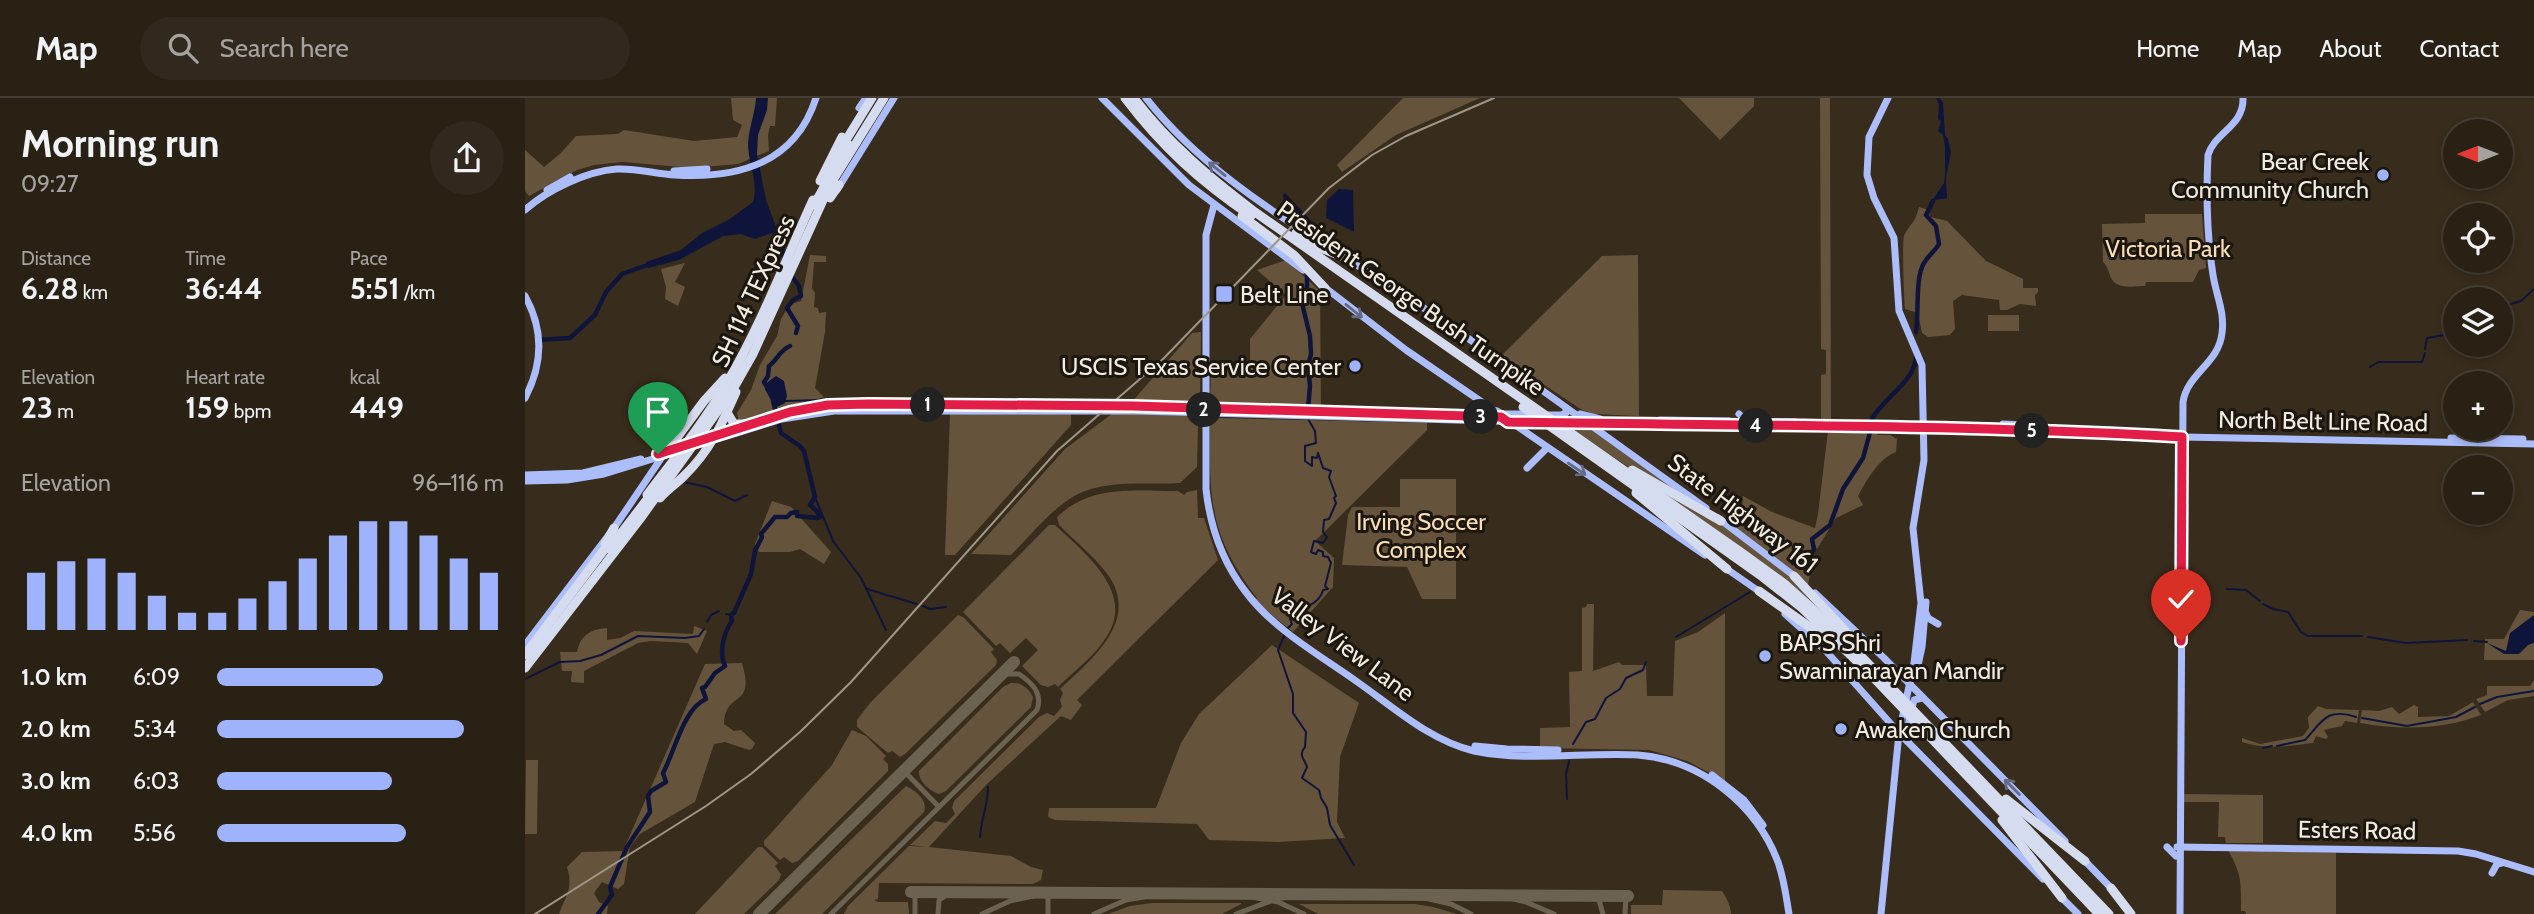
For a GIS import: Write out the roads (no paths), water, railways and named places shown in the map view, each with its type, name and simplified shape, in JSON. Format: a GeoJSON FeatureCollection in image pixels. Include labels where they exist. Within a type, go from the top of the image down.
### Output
{"type":"FeatureCollection","features":[{"type":"Feature","properties":{"kind":"highway"},"geometry":{"type":"LineString","coordinates":[[814,198],[841,147],[875,98]]}},
{"type":"Feature","properties":{"kind":"highway","name":"SH 114 TEXpress"},"geometry":{"type":"LineString","coordinates":[[525,661],[713,412],[742,362],[831,171],[875,98]]}},
{"type":"Feature","properties":{"kind":"highway"},"geometry":{"type":"LineString","coordinates":[[525,655],[709,413],[730,379],[830,185],[884,98]]}},
{"type":"Feature","properties":{"kind":"highway","name":"President George Bush Turnpike"},"geometry":{"type":"LineString","coordinates":[[1123,98],[1145,124],[1174,142]]}},
{"type":"Feature","properties":{"kind":"highway","name":"President George Bush Turnpike"},"geometry":{"type":"LineString","coordinates":[[1135,98],[1174,142],[1187,162],[1216,188],[1786,585],[1826,619],[1887,682],[2099,914]]}},
{"type":"Feature","properties":{"kind":"highway"},"geometry":{"type":"LineString","coordinates":[[525,668],[640,519],[723,405],[750,359],[827,165],[859,108]]}},
{"type":"Feature","properties":{"kind":"highway"},"geometry":{"type":"LineString","coordinates":[[789,266],[839,185]]}},
{"type":"Feature","properties":{"kind":"highway"},"geometry":{"type":"LineString","coordinates":[[1216,188],[1311,243],[1344,257]]}},
{"type":"Feature","properties":{"kind":"highway"},"geometry":{"type":"LineString","coordinates":[[1216,188],[1244,218],[1299,260],[1325,288]]}},
{"type":"Feature","properties":{"kind":"highway"},"geometry":{"type":"LineString","coordinates":[[669,453],[704,401],[725,378],[754,332]]}},
{"type":"Feature","properties":{"kind":"highway"},"geometry":{"type":"LineString","coordinates":[[640,519],[689,471],[728,414],[750,359]]}},
{"type":"Feature","properties":{"kind":"highway"},"geometry":{"type":"LineString","coordinates":[[728,414],[734,424],[746,424]]}},
{"type":"Feature","properties":{"kind":"highway"},"geometry":{"type":"LineString","coordinates":[[1603,460],[1669,489],[1721,521]]}},
{"type":"Feature","properties":{"kind":"highway"},"geometry":{"type":"LineString","coordinates":[[1603,460],[1681,532],[1727,569]]}},
{"type":"Feature","properties":{"kind":"highway","name":"President George Bush Turnpike"},"geometry":{"type":"LineString","coordinates":[[1603,460],[1771,583],[1822,625],[2109,914]]}},
{"type":"Feature","properties":{"kind":"highway"},"geometry":{"type":"LineString","coordinates":[[580,582],[614,528]]}},
{"type":"Feature","properties":{"kind":"highway"},"geometry":{"type":"LineString","coordinates":[[1794,576],[1860,646],[1887,682]]}},
{"type":"Feature","properties":{"kind":"highway"},"geometry":{"type":"LineString","coordinates":[[1759,591],[1815,629],[1869,673]]}},
{"type":"Feature","properties":{"kind":"highway"},"geometry":{"type":"LineString","coordinates":[[1971,775],[2085,861]]}},
{"type":"Feature","properties":{"kind":"highway"},"geometry":{"type":"LineString","coordinates":[[1971,775],[2062,898]]}},
{"type":"Feature","properties":{"kind":"highway"},"geometry":{"type":"LineString","coordinates":[[2111,888],[2131,914]]}},
{"type":"Feature","properties":{"kind":"main road"},"geometry":{"type":"LineString","coordinates":[[525,204],[577,174],[611,165],[681,171],[742,168],[770,157],[796,131],[814,98]]}},
{"type":"Feature","properties":{"kind":"main road"},"geometry":{"type":"LineString","coordinates":[[859,108],[866,98]]}},
{"type":"Feature","properties":{"kind":"main road"},"geometry":{"type":"LineString","coordinates":[[831,202],[894,98]]}},
{"type":"Feature","properties":{"kind":"main road"},"geometry":{"type":"LineString","coordinates":[[1102,98],[1125,118],[1157,153],[1167,170]]}},
{"type":"Feature","properties":{"kind":"main road"},"geometry":{"type":"LineString","coordinates":[[1146,98],[1174,142],[1200,155]]}},
{"type":"Feature","properties":{"kind":"main road"},"geometry":{"type":"LineString","coordinates":[[1889,98],[1875,122],[1867,146],[1867,175],[1874,198],[1895,238],[1897,297],[1921,359],[1926,388],[1928,463],[1917,530],[1926,590],[1926,612],[1920,660],[1909,687]]}},
{"type":"Feature","properties":{"kind":"main road"},"geometry":{"type":"LineString","coordinates":[[1873,136],[1889,98]]}},
{"type":"Feature","properties":{"kind":"main road"},"geometry":{"type":"LineString","coordinates":[[2178,914],[2181,402],[2187,385],[2219,341],[2218,310],[2209,276],[2205,234],[2206,163],[2208,145],[2234,118],[2241,98]]}},
{"type":"Feature","properties":{"kind":"main road"},"geometry":{"type":"LineString","coordinates":[[1875,122],[1870,161],[1872,181],[1900,242],[1901,299],[1908,330]]}},
{"type":"Feature","properties":{"kind":"main road"},"geometry":{"type":"LineString","coordinates":[[1157,153],[1166,157],[1181,144],[1174,142]]}},
{"type":"Feature","properties":{"kind":"main road"},"geometry":{"type":"LineString","coordinates":[[1167,170],[1189,152],[1200,155],[1234,183],[1396,289],[1569,417],[1600,426]]}},
{"type":"Feature","properties":{"kind":"main road"},"geometry":{"type":"LineString","coordinates":[[1157,153],[1167,170],[1213,210],[1221,211],[1286,256],[1364,320],[1487,414],[1505,420],[1759,591],[1826,652],[1905,739],[2078,914]]}},
{"type":"Feature","properties":{"kind":"main road"},"geometry":{"type":"LineString","coordinates":[[525,209],[539,197]]}},
{"type":"Feature","properties":{"kind":"main road","name":"Valley View Lane"},"geometry":{"type":"LineString","coordinates":[[1213,210],[1206,232],[1206,489],[1209,510],[1222,552],[1243,588],[1280,627],[1437,736],[1457,746],[1494,754],[1637,755],[1660,758],[1699,773],[1736,799],[1764,834],[1782,874],[1791,914]]}},
{"type":"Feature","properties":{"kind":"main road"},"geometry":{"type":"LineString","coordinates":[[525,296],[537,323],[539,341],[537,370],[525,398]]}},
{"type":"Feature","properties":{"kind":"main road"},"geometry":{"type":"LineString","coordinates":[[860,405],[869,398],[879,405]]}},
{"type":"Feature","properties":{"kind":"main road","name":"North Belt Line Road"},"geometry":{"type":"LineString","coordinates":[[525,475],[598,473],[626,469],[710,439],[818,406],[1012,408]]}},
{"type":"Feature","properties":{"kind":"main road","name":"North Belt Line Road"},"geometry":{"type":"LineString","coordinates":[[786,415],[834,411],[1133,406],[1205,412],[1487,414],[1505,420],[1569,417],[1581,418],[1600,426]]}},
{"type":"Feature","properties":{"kind":"main road"},"geometry":{"type":"LineString","coordinates":[[1737,413],[1747,424],[1738,434],[1726,424],[1737,413]]}},
{"type":"Feature","properties":{"kind":"main road"},"geometry":{"type":"LineString","coordinates":[[1487,414],[1524,420],[1569,417],[1600,426]]}},
{"type":"Feature","properties":{"kind":"main road"},"geometry":{"type":"LineString","coordinates":[[1476,429],[1476,424],[1487,414]]}},
{"type":"Feature","properties":{"kind":"main road","name":"North Belt Line Road"},"geometry":{"type":"LineString","coordinates":[[1569,417],[1600,426],[1638,422],[1817,422],[2180,435],[2534,442]]}},
{"type":"Feature","properties":{"kind":"main road"},"geometry":{"type":"LineString","coordinates":[[1581,418],[1589,423]]}},
{"type":"Feature","properties":{"kind":"main road","name":"North Belt Line Road"},"geometry":{"type":"LineString","coordinates":[[710,439],[746,424],[771,420]]}},
{"type":"Feature","properties":{"kind":"main road"},"geometry":{"type":"LineString","coordinates":[[1524,420],[1524,433]]}},
{"type":"Feature","properties":{"kind":"main road"},"geometry":{"type":"LineString","coordinates":[[1802,427],[1817,422]]}},
{"type":"Feature","properties":{"kind":"main road","name":"North Belt Line Road"},"geometry":{"type":"LineString","coordinates":[[1747,424],[1802,427],[1879,424]]}},
{"type":"Feature","properties":{"kind":"main road"},"geometry":{"type":"LineString","coordinates":[[1883,914],[1897,771],[1901,748],[1905,744],[1903,724],[1922,597],[1915,557],[1913,522],[1924,460],[1926,424]]}},
{"type":"Feature","properties":{"kind":"main road","name":"State Highway 161"},"geometry":{"type":"LineString","coordinates":[[1600,426],[1827,603],[1909,687]]}},
{"type":"Feature","properties":{"kind":"main road","name":"North Belt Line Road"},"geometry":{"type":"LineString","coordinates":[[2320,438],[2335,435],[2424,440]]}},
{"type":"Feature","properties":{"kind":"main road"},"geometry":{"type":"LineString","coordinates":[[1527,468],[1547,449]]}},
{"type":"Feature","properties":{"kind":"main road"},"geometry":{"type":"LineString","coordinates":[[525,645],[669,453]]}},
{"type":"Feature","properties":{"kind":"main road","name":"North Belt Line Road"},"geometry":{"type":"LineString","coordinates":[[525,481],[568,480],[669,453]]}},
{"type":"Feature","properties":{"kind":"main road"},"geometry":{"type":"LineString","coordinates":[[626,469],[639,469],[645,475],[646,481]]}},
{"type":"Feature","properties":{"kind":"main road"},"geometry":{"type":"LineString","coordinates":[[1926,612],[1928,618],[1938,624]]}},
{"type":"Feature","properties":{"kind":"main road"},"geometry":{"type":"LineString","coordinates":[[1917,644],[1920,660]]}},
{"type":"Feature","properties":{"kind":"main road"},"geometry":{"type":"LineString","coordinates":[[1909,687],[1918,697],[1923,698],[2136,914]]}},
{"type":"Feature","properties":{"kind":"main road"},"geometry":{"type":"LineString","coordinates":[[1889,722],[1903,724]]}},
{"type":"Feature","properties":{"kind":"main road"},"geometry":{"type":"LineString","coordinates":[[1897,771],[1905,739]]}},
{"type":"Feature","properties":{"kind":"main road"},"geometry":{"type":"LineString","coordinates":[[2167,847],[2180,848]]}},
{"type":"Feature","properties":{"kind":"main road","name":"Esters Road"},"geometry":{"type":"LineString","coordinates":[[2180,848],[2458,851],[2520,867]]}},
{"type":"Feature","properties":{"kind":"main road","name":"Esters Road"},"geometry":{"type":"LineString","coordinates":[[2180,848],[2458,848],[2534,871]]}},
{"type":"Feature","properties":{"kind":"main road"},"geometry":{"type":"LineString","coordinates":[[2492,873],[2497,864],[2502,863]]}},
{"type":"Feature","properties":{"kind":"waterway"},"geometry":{"type":"LineString","coordinates":[[1285,196],[1315,228],[1315,235]]}},
{"type":"Feature","properties":{"kind":"waterway"},"geometry":{"type":"LineString","coordinates":[[1916,332],[1921,269],[1939,244],[1936,226],[1926,215],[1933,201]]}},
{"type":"Feature","properties":{"kind":"waterway"},"geometry":{"type":"LineString","coordinates":[[538,340],[570,338],[595,315],[606,292],[622,274],[650,264]]}},
{"type":"Feature","properties":{"kind":"waterway"},"geometry":{"type":"LineString","coordinates":[[790,274],[799,286],[801,296],[793,300],[787,308],[798,326],[796,333]]}},
{"type":"Feature","properties":{"kind":"waterway"},"geometry":{"type":"LineString","coordinates":[[1307,277],[1307,295],[1302,303],[1310,336],[1308,409]]}},
{"type":"Feature","properties":{"kind":"waterway"},"geometry":{"type":"LineString","coordinates":[[2513,303],[2521,301],[2534,289]]}},
{"type":"Feature","properties":{"kind":"waterway"},"geometry":{"type":"LineString","coordinates":[[2425,349],[2427,338],[2443,335]]}},
{"type":"Feature","properties":{"kind":"waterway"},"geometry":{"type":"LineString","coordinates":[[767,387],[764,382],[769,366],[790,346]]}},
{"type":"Feature","properties":{"kind":"waterway"},"geometry":{"type":"LineString","coordinates":[[2370,367],[2378,362],[2422,362],[2425,353]]}},
{"type":"Feature","properties":{"kind":"waterway"},"geometry":{"type":"LineString","coordinates":[[1872,419],[1911,373],[1916,356]]}},
{"type":"Feature","properties":{"kind":"waterway"},"geometry":{"type":"LineString","coordinates":[[785,401],[854,399]]}},
{"type":"Feature","properties":{"kind":"waterway"},"geometry":{"type":"LineString","coordinates":[[598,914],[612,895],[610,887],[627,847],[650,812],[648,796],[651,791],[666,782],[663,773],[685,721],[698,704],[706,699],[702,688],[725,666],[722,656],[724,637],[732,621],[731,615],[751,574],[761,534],[775,517],[787,517],[797,512],[797,516],[820,517],[810,505],[815,497],[804,451],[781,433],[773,401]]}},
{"type":"Feature","properties":{"kind":"waterway"},"geometry":{"type":"LineString","coordinates":[[1288,628],[1294,615],[1318,600],[1323,590],[1328,589],[1325,586],[1331,563],[1328,557],[1323,556],[1323,552],[1311,552],[1314,541],[1323,543],[1327,537],[1323,532],[1324,520],[1329,519],[1336,496],[1329,477],[1331,471],[1323,468],[1318,453],[1317,458],[1312,457],[1312,466],[1305,461],[1305,446],[1316,443],[1315,431],[1308,419]]}},
{"type":"Feature","properties":{"kind":"waterway"},"geometry":{"type":"LineString","coordinates":[[1793,563],[1811,554],[1814,549],[1812,539],[1830,525],[1843,489],[1863,458],[1871,429]]}},
{"type":"Feature","properties":{"kind":"waterway"},"geometry":{"type":"LineString","coordinates":[[683,482],[707,487],[735,501],[747,495]]}},
{"type":"Feature","properties":{"kind":"waterway"},"geometry":{"type":"LineString","coordinates":[[815,497],[833,541],[861,578],[886,630]]}},
{"type":"Feature","properties":{"kind":"waterway"},"geometry":{"type":"LineString","coordinates":[[867,589],[917,604]]}},
{"type":"Feature","properties":{"kind":"waterway"},"geometry":{"type":"LineString","coordinates":[[2227,589],[2246,590],[2260,601]]}},
{"type":"Feature","properties":{"kind":"waterway"},"geometry":{"type":"LineString","coordinates":[[1676,637],[1750,592]]}},
{"type":"Feature","properties":{"kind":"waterway"},"geometry":{"type":"LineString","coordinates":[[2263,604],[2288,612],[2301,632],[2308,636],[2362,636]]}},
{"type":"Feature","properties":{"kind":"waterway"},"geometry":{"type":"LineString","coordinates":[[923,606],[930,609],[946,607]]}},
{"type":"Feature","properties":{"kind":"waterway"},"geometry":{"type":"LineString","coordinates":[[707,622],[711,615],[719,611]]}},
{"type":"Feature","properties":{"kind":"waterway"},"geometry":{"type":"LineString","coordinates":[[726,614],[731,615]]}},
{"type":"Feature","properties":{"kind":"waterway"},"geometry":{"type":"LineString","coordinates":[[525,679],[560,662],[580,661],[601,655],[638,636],[685,638],[699,636],[704,629]]}},
{"type":"Feature","properties":{"kind":"waterway"},"geometry":{"type":"LineString","coordinates":[[1285,634],[1278,650],[1293,694],[1293,713],[1306,732],[1302,754],[1307,767],[1302,778],[1319,790],[1327,808],[1330,825],[1354,865]]}},
{"type":"Feature","properties":{"kind":"waterway"},"geometry":{"type":"LineString","coordinates":[[2368,637],[2406,643],[2467,640]]}},
{"type":"Feature","properties":{"kind":"waterway"},"geometry":{"type":"LineString","coordinates":[[2474,641],[2487,642]]}},
{"type":"Feature","properties":{"kind":"waterway"},"geometry":{"type":"LineString","coordinates":[[1573,744],[1586,722],[1595,719],[1606,698],[1620,689],[1626,678],[1643,670],[1646,662]]}},
{"type":"Feature","properties":{"kind":"waterway"},"geometry":{"type":"LineString","coordinates":[[2480,704],[2497,697],[2534,691]]}},
{"type":"Feature","properties":{"kind":"waterway"},"geometry":{"type":"LineString","coordinates":[[2362,718],[2407,726],[2456,717],[2475,707]]}},
{"type":"Feature","properties":{"kind":"waterway"},"geometry":{"type":"LineString","coordinates":[[2277,746],[2305,740],[2331,715],[2346,714],[2356,717]]}},
{"type":"Feature","properties":{"kind":"waterway"},"geometry":{"type":"LineString","coordinates":[[2263,748],[2272,746]]}},
{"type":"Feature","properties":{"kind":"waterway"},"geometry":{"type":"LineString","coordinates":[[1567,799],[1566,774],[1569,761]]}},
{"type":"Feature","properties":{"kind":"waterway"},"geometry":{"type":"LineString","coordinates":[[980,837],[988,787]]}},
{"type":"Feature","properties":{"kind":"tram line"},"geometry":{"type":"LineString","coordinates":[[535,914],[706,806],[751,774],[800,732],[851,682],[1057,451],[1163,359],[1329,188],[1372,155],[1406,136],[1494,98]]}},
{"type":"Feature","properties":{"kind":"place","name":"Bear Creek Community Church"},"geometry":{"type":"Point","coordinates":[2383,175]}},
{"type":"Feature","properties":{"kind":"place","name":"Belt Line"},"geometry":{"type":"Point","coordinates":[1224,294]}},
{"type":"Feature","properties":{"kind":"place","name":"USCIS Texas Service Center"},"geometry":{"type":"Point","coordinates":[1355,366]}},
{"type":"Feature","properties":{"kind":"place","name":"BAPS Shri Swaminarayan Mandir"},"geometry":{"type":"Point","coordinates":[1765,656]}},
{"type":"Feature","properties":{"kind":"place","name":"Awaken Church"},"geometry":{"type":"Point","coordinates":[1841,729]}},
{"type":"Feature","properties":{"kind":"park label","name":"Victoria Park"},"geometry":{"type":"Point","coordinates":[2168,248]}},
{"type":"Feature","properties":{"kind":"park label","name":"Irving Soccer Complex"},"geometry":{"type":"Point","coordinates":[1421,535]}}]}
